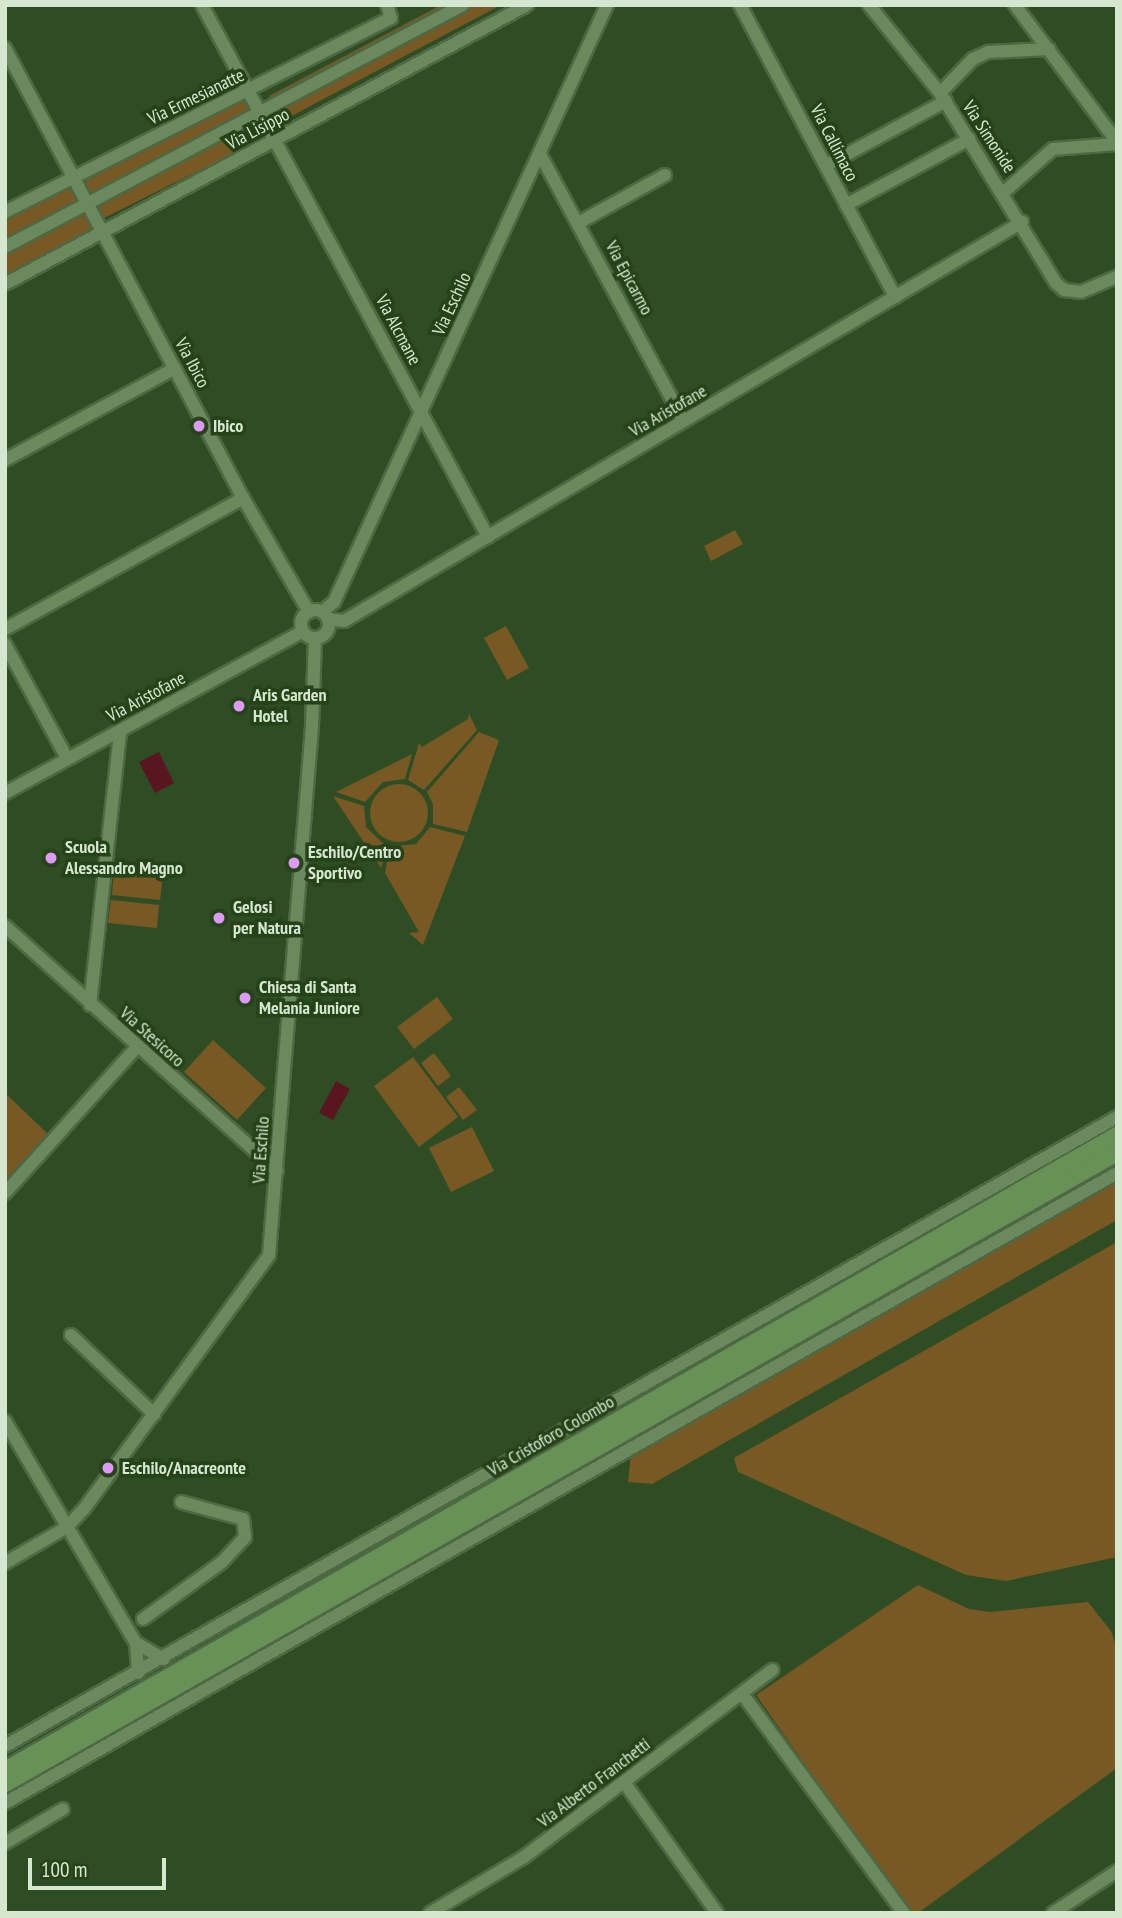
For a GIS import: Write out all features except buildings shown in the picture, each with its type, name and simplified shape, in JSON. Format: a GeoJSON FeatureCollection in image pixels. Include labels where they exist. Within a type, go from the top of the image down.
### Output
{"type":"FeatureCollection","features":[{"type":"Feature","properties":{"kind":"main road","name":"Via Cristoforo Colombo"},"geometry":{"type":"LineString","coordinates":[[5,1770],[1117,1135]]}},
{"type":"Feature","properties":{"kind":"main road","name":"Via Cristoforo Colombo"},"geometry":{"type":"LineString","coordinates":[[5,1784],[1117,1153]]}},
{"type":"Feature","properties":{"kind":"street","name":"Via Alcmane"},"geometry":{"type":"LineString","coordinates":[[202,5],[488,537]]}},
{"type":"Feature","properties":{"kind":"street","name":"Via Ermesianatte"},"geometry":{"type":"LineString","coordinates":[[5,212],[391,18],[387,5]]}},
{"type":"Feature","properties":{"kind":"street"},"geometry":{"type":"LineString","coordinates":[[5,247],[463,5]]}},
{"type":"Feature","properties":{"kind":"street","name":"Via Lisippo"},"geometry":{"type":"LineString","coordinates":[[5,284],[527,5]]}},
{"type":"Feature","properties":{"kind":"street","name":"Via Eschilo"},"geometry":{"type":"LineString","coordinates":[[5,1563],[67,1527],[266,1262],[277,1171],[309,635],[302,620],[320,614],[334,602],[607,5]]}},
{"type":"Feature","properties":{"kind":"street","name":"Via Callimaco"},"geometry":{"type":"LineString","coordinates":[[740,5],[827,164],[895,297]]}},
{"type":"Feature","properties":{"kind":"street","name":"Via Simonide"},"geometry":{"type":"LineString","coordinates":[[869,5],[943,97],[1004,192],[1056,283],[1071,292],[1117,278]]}},
{"type":"Feature","properties":{"kind":"street"},"geometry":{"type":"LineString","coordinates":[[1015,5],[1117,143]]}},
{"type":"Feature","properties":{"kind":"street","name":"Via Ibico"},"geometry":{"type":"LineString","coordinates":[[5,48],[243,498],[320,614]]}},
{"type":"Feature","properties":{"kind":"street"},"geometry":{"type":"LineString","coordinates":[[827,164],[943,97],[973,60],[988,52],[1049,50]]}},
{"type":"Feature","properties":{"kind":"street"},"geometry":{"type":"LineString","coordinates":[[846,205],[969,139]]}},
{"type":"Feature","properties":{"kind":"street"},"geometry":{"type":"LineString","coordinates":[[1004,192],[1053,149],[1117,143]]}},
{"type":"Feature","properties":{"kind":"street","name":"Via Epicarmo"},"geometry":{"type":"LineString","coordinates":[[540,153],[580,222],[684,421]]}},
{"type":"Feature","properties":{"kind":"street"},"geometry":{"type":"LineString","coordinates":[[580,222],[665,175]]}},
{"type":"Feature","properties":{"kind":"street","name":"Via Aristofane"},"geometry":{"type":"LineString","coordinates":[[320,614],[344,621],[1022,222]]}},
{"type":"Feature","properties":{"kind":"street"},"geometry":{"type":"LineString","coordinates":[[5,460],[175,368]]}},
{"type":"Feature","properties":{"kind":"street"},"geometry":{"type":"LineString","coordinates":[[5,629],[243,498]]}},
{"type":"Feature","properties":{"kind":"street","name":"Via Eschilo"},"geometry":{"type":"LineString","coordinates":[[309,635],[326,634],[320,614]]}},
{"type":"Feature","properties":{"kind":"street","name":"Via Aristofane"},"geometry":{"type":"LineString","coordinates":[[5,793],[67,758],[309,635]]}},
{"type":"Feature","properties":{"kind":"street"},"geometry":{"type":"LineString","coordinates":[[5,644],[67,758]]}},
{"type":"Feature","properties":{"kind":"street"},"geometry":{"type":"LineString","coordinates":[[90,1005],[120,732]]}},
{"type":"Feature","properties":{"kind":"street","name":"Via Stesicoro"},"geometry":{"type":"LineString","coordinates":[[5,926],[277,1171]]}},
{"type":"Feature","properties":{"kind":"street"},"geometry":{"type":"LineString","coordinates":[[5,1193],[137,1047]]}},
{"type":"Feature","properties":{"kind":"street","name":"Via Cristoforo Colombo"},"geometry":{"type":"LineString","coordinates":[[5,1746],[138,1674],[1117,1117]]}},
{"type":"Feature","properties":{"kind":"street"},"geometry":{"type":"LineString","coordinates":[[5,1803],[1117,1172]]}},
{"type":"Feature","properties":{"kind":"street"},"geometry":{"type":"LineString","coordinates":[[71,1335],[154,1414]]}},
{"type":"Feature","properties":{"kind":"street"},"geometry":{"type":"LineString","coordinates":[[5,1421],[136,1643],[138,1674]]}},
{"type":"Feature","properties":{"kind":"street"},"geometry":{"type":"LineString","coordinates":[[143,1619],[222,1562],[245,1537],[247,1524],[239,1517],[181,1502]]}},
{"type":"Feature","properties":{"kind":"street"},"geometry":{"type":"LineString","coordinates":[[136,1643],[164,1659]]}},
{"type":"Feature","properties":{"kind":"street","name":"Via Alberto Franchetti"},"geometry":{"type":"LineString","coordinates":[[430,1913],[524,1857],[743,1695],[772,1670]]}},
{"type":"Feature","properties":{"kind":"street"},"geometry":{"type":"LineString","coordinates":[[743,1695],[904,1913]]}},
{"type":"Feature","properties":{"kind":"street"},"geometry":{"type":"LineString","coordinates":[[624,1782],[717,1913]]}},
{"type":"Feature","properties":{"kind":"street"},"geometry":{"type":"LineString","coordinates":[[5,1843],[63,1809]]}},
{"type":"Feature","properties":{"kind":"street"},"geometry":{"type":"LineString","coordinates":[[1053,1913],[1117,1871]]}},
{"type":"Feature","properties":{"kind":"shaded area"},"geometry":{"type":"Polygon","coordinates":[[[441,5],[501,5],[282,121],[269,96],[441,5]]]}},
{"type":"Feature","properties":{"kind":"shaded area"},"geometry":{"type":"Polygon","coordinates":[[[246,96],[266,137],[104,218],[83,177],[246,96]]]}},
{"type":"Feature","properties":{"kind":"shaded area"},"geometry":{"type":"Polygon","coordinates":[[[69,183],[93,228],[5,275],[5,217],[69,183]]]}},
{"type":"Feature","properties":{"kind":"shaded area"},"geometry":{"type":"Polygon","coordinates":[[[735,530],[743,544],[711,561],[704,546],[735,530]]]}},
{"type":"Feature","properties":{"kind":"shaded area"},"geometry":{"type":"Polygon","coordinates":[[[506,626],[529,668],[507,680],[484,638],[506,626]]]}},
{"type":"Feature","properties":{"kind":"shaded area"},"geometry":{"type":"Polygon","coordinates":[[[469,714],[477,730],[424,790],[408,780],[419,743],[422,747],[468,719],[469,714]]]}},
{"type":"Feature","properties":{"kind":"shaded area"},"geometry":{"type":"Polygon","coordinates":[[[479,732],[499,740],[467,832],[433,824],[433,804],[427,792],[479,732]]]}},
{"type":"Feature","properties":{"kind":"shaded area"},"geometry":{"type":"Polygon","coordinates":[[[159,752],[174,783],[155,793],[139,762],[159,752]]]}},
{"type":"Feature","properties":{"kind":"shaded area"},"geometry":{"type":"Polygon","coordinates":[[[412,754],[405,779],[383,782],[365,802],[336,792],[412,754]]]}},
{"type":"Feature","properties":{"kind":"shaded area"},"geometry":{"type":"Polygon","coordinates":[[[393,784],[405,784],[420,792],[428,807],[428,819],[420,834],[405,842],[393,842],[378,834],[370,819],[370,807],[378,792],[393,784]]]}},
{"type":"Feature","properties":{"kind":"shaded area"},"geometry":{"type":"Polygon","coordinates":[[[333,796],[364,806],[366,827],[387,847],[381,868],[333,796]]]}},
{"type":"Feature","properties":{"kind":"shaded area"},"geometry":{"type":"Polygon","coordinates":[[[430,827],[465,836],[423,945],[409,933],[419,932],[385,873],[390,847],[416,844],[430,827]]]}},
{"type":"Feature","properties":{"kind":"shaded area"},"geometry":{"type":"Polygon","coordinates":[[[114,869],[163,875],[160,900],[112,895],[114,869]]]}},
{"type":"Feature","properties":{"kind":"shaded area"},"geometry":{"type":"Polygon","coordinates":[[[111,900],[159,905],[157,928],[108,923],[111,900]]]}},
{"type":"Feature","properties":{"kind":"shaded area"},"geometry":{"type":"Polygon","coordinates":[[[437,997],[453,1019],[414,1049],[397,1027],[437,997]]]}},
{"type":"Feature","properties":{"kind":"shaded area"},"geometry":{"type":"Polygon","coordinates":[[[213,1040],[266,1088],[237,1120],[184,1072],[213,1040]]]}},
{"type":"Feature","properties":{"kind":"shaded area"},"geometry":{"type":"Polygon","coordinates":[[[434,1053],[451,1076],[438,1086],[421,1063],[434,1053]]]}},
{"type":"Feature","properties":{"kind":"shaded area"},"geometry":{"type":"Polygon","coordinates":[[[413,1057],[458,1117],[419,1147],[374,1086],[413,1057]]]}},
{"type":"Feature","properties":{"kind":"shaded area"},"geometry":{"type":"Polygon","coordinates":[[[336,1081],[350,1089],[333,1120],[319,1113],[336,1081]]]}},
{"type":"Feature","properties":{"kind":"shaded area"},"geometry":{"type":"Polygon","coordinates":[[[459,1087],[477,1110],[463,1120],[446,1097],[459,1087]]]}},
{"type":"Feature","properties":{"kind":"shaded area"},"geometry":{"type":"Polygon","coordinates":[[[5,1093],[48,1134],[5,1180],[5,1093]]]}},
{"type":"Feature","properties":{"kind":"shaded area"},"geometry":{"type":"Polygon","coordinates":[[[472,1127],[494,1171],[451,1192],[429,1148],[472,1127]]]}},
{"type":"Feature","properties":{"kind":"shaded area"},"geometry":{"type":"Polygon","coordinates":[[[1117,1179],[1117,1220],[652,1484],[628,1482],[631,1454],[1117,1179]]]}},
{"type":"Feature","properties":{"kind":"shaded area"},"geometry":{"type":"Polygon","coordinates":[[[1117,1242],[1117,1557],[1006,1581],[966,1575],[738,1472],[734,1458],[1117,1242]]]}},
{"type":"Feature","properties":{"kind":"shaded area"},"geometry":{"type":"Polygon","coordinates":[[[918,1585],[969,1609],[990,1612],[1088,1602],[1111,1631],[1117,1649],[1117,1768],[918,1913],[910,1913],[756,1695],[918,1585]]]}},
{"type":"Feature","properties":{"kind":"place","name":"Ibico"},"geometry":{"type":"Point","coordinates":[199,426]}},
{"type":"Feature","properties":{"kind":"place","name":"Aris Garden Hotel"},"geometry":{"type":"Point","coordinates":[239,706]}},
{"type":"Feature","properties":{"kind":"place","name":"Scuola Alessandro Magno"},"geometry":{"type":"Point","coordinates":[51,858]}},
{"type":"Feature","properties":{"kind":"place","name":"Eschilo/Centro Sportivo"},"geometry":{"type":"Point","coordinates":[294,863]}},
{"type":"Feature","properties":{"kind":"place","name":"Gelosi per Natura"},"geometry":{"type":"Point","coordinates":[219,918]}},
{"type":"Feature","properties":{"kind":"place","name":"Chiesa di Santa Melania Juniore"},"geometry":{"type":"Point","coordinates":[245,998]}},
{"type":"Feature","properties":{"kind":"place","name":"Eschilo/Anacreonte"},"geometry":{"type":"Point","coordinates":[108,1468]}}]}
